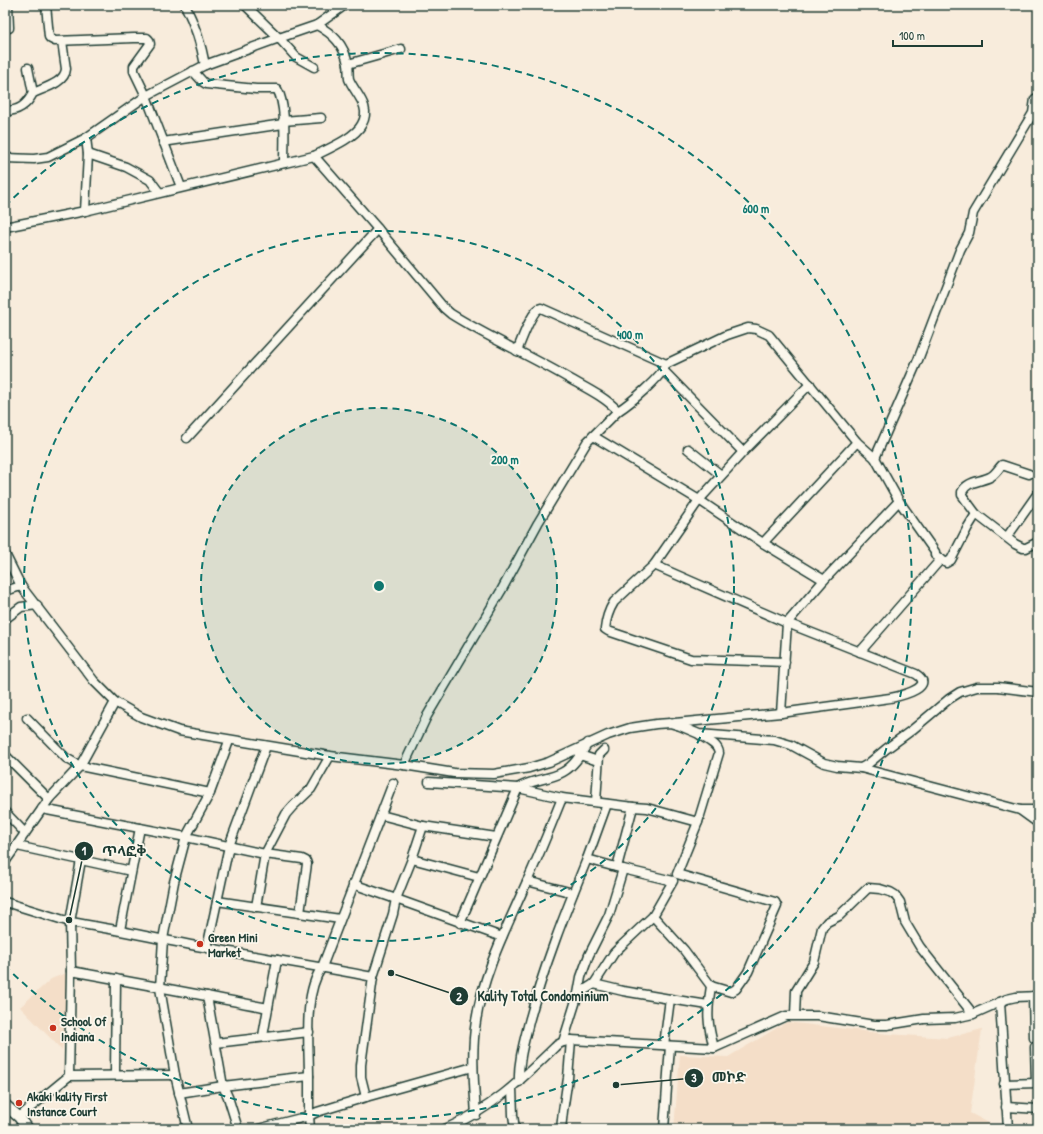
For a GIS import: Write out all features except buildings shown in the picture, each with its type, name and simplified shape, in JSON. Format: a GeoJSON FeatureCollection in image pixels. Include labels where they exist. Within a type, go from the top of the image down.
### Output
{"type":"FeatureCollection","features":[{"type":"Feature","properties":{"kind":"main road"},"geometry":{"type":"LineString","coordinates":[[5,1105],[19,1117],[28,1129]]}},
{"type":"Feature","properties":{"kind":"street"},"geometry":{"type":"LineString","coordinates":[[8,5],[9,28]]}},
{"type":"Feature","properties":{"kind":"street"},"geometry":{"type":"LineString","coordinates":[[46,5],[49,37],[51,40],[62,41],[147,38],[149,40],[150,44],[134,66],[134,69],[181,187]]}},
{"type":"Feature","properties":{"kind":"street"},"geometry":{"type":"LineString","coordinates":[[185,5],[202,47],[204,65]]}},
{"type":"Feature","properties":{"kind":"street"},"geometry":{"type":"LineString","coordinates":[[245,5],[296,57],[314,67]]}},
{"type":"Feature","properties":{"kind":"street"},"geometry":{"type":"LineString","coordinates":[[5,158],[34,159],[48,157],[86,138],[146,96],[204,65],[316,25],[345,5]]}},
{"type":"Feature","properties":{"kind":"street"},"geometry":{"type":"LineString","coordinates":[[5,227],[85,211],[314,156],[350,137],[362,124],[365,111],[364,103],[350,80],[348,64],[343,49],[334,35],[316,25]]}},
{"type":"Feature","properties":{"kind":"street"},"geometry":{"type":"LineString","coordinates":[[33,93],[50,86],[62,78],[66,72],[62,41]]}},
{"type":"Feature","properties":{"kind":"street"},"geometry":{"type":"LineString","coordinates":[[348,64],[401,49]]}},
{"type":"Feature","properties":{"kind":"street"},"geometry":{"type":"LineString","coordinates":[[5,111],[18,109],[29,102],[33,93],[28,68]]}},
{"type":"Feature","properties":{"kind":"street"},"geometry":{"type":"LineString","coordinates":[[193,71],[206,84],[256,89],[278,89],[282,102],[284,163]]}},
{"type":"Feature","properties":{"kind":"street"},"geometry":{"type":"LineString","coordinates":[[875,458],[918,360],[960,250],[969,233],[973,213],[1033,113],[1035,99],[1038,97]]}},
{"type":"Feature","properties":{"kind":"street"},"geometry":{"type":"LineString","coordinates":[[163,142],[321,118]]}},
{"type":"Feature","properties":{"kind":"street"},"geometry":{"type":"LineString","coordinates":[[85,211],[88,154],[86,138]]}},
{"type":"Feature","properties":{"kind":"street"},"geometry":{"type":"LineString","coordinates":[[88,154],[132,170],[150,180],[159,192]]}},
{"type":"Feature","properties":{"kind":"street"},"geometry":{"type":"LineString","coordinates":[[314,156],[378,228],[444,308],[451,314],[593,392],[618,411]]}},
{"type":"Feature","properties":{"kind":"street"},"geometry":{"type":"LineString","coordinates":[[187,438],[378,228]]}},
{"type":"Feature","properties":{"kind":"street"},"geometry":{"type":"LineString","coordinates":[[517,351],[532,318],[537,310],[541,308],[664,367],[743,452]]}},
{"type":"Feature","properties":{"kind":"street"},"geometry":{"type":"LineString","coordinates":[[404,765],[427,716],[501,591],[538,523],[587,442],[618,411],[630,403],[664,367],[727,335],[748,328],[756,329],[768,335],[857,442],[875,458],[899,501],[935,552],[935,555],[946,563],[951,560],[976,514]]}},
{"type":"Feature","properties":{"kind":"street"},"geometry":{"type":"LineString","coordinates":[[785,662],[690,659],[605,629],[610,608],[614,602],[654,565],[699,500],[743,452],[810,384]]}},
{"type":"Feature","properties":{"kind":"street"},"geometry":{"type":"LineString","coordinates":[[593,436],[699,500],[763,543],[824,580]]}},
{"type":"Feature","properties":{"kind":"street"},"geometry":{"type":"LineString","coordinates":[[763,543],[857,442]]}},
{"type":"Feature","properties":{"kind":"street"},"geometry":{"type":"LineString","coordinates":[[688,449],[721,475]]}},
{"type":"Feature","properties":{"kind":"street"},"geometry":{"type":"LineString","coordinates":[[1029,474],[1002,465],[991,477],[966,487],[962,490],[962,495],[976,514],[1023,548],[1038,542]]}},
{"type":"Feature","properties":{"kind":"street"},"geometry":{"type":"LineString","coordinates":[[1007,537],[1038,493]]}},
{"type":"Feature","properties":{"kind":"street"},"geometry":{"type":"LineString","coordinates":[[781,713],[787,623],[824,580],[899,501]]}},
{"type":"Feature","properties":{"kind":"street"},"geometry":{"type":"LineString","coordinates":[[5,554],[21,586],[94,682],[115,702],[141,717],[179,731],[229,741],[330,756],[454,773],[494,774],[529,768],[549,762],[588,743],[630,728],[781,713],[883,699],[917,690],[920,686],[921,680],[916,674],[787,623],[654,565]]}},
{"type":"Feature","properties":{"kind":"street"},"geometry":{"type":"LineString","coordinates":[[860,652],[941,559]]}},
{"type":"Feature","properties":{"kind":"street"},"geometry":{"type":"LineString","coordinates":[[5,591],[8,588],[21,586]]}},
{"type":"Feature","properties":{"kind":"street"},"geometry":{"type":"LineString","coordinates":[[5,619],[21,607],[36,605]]}},
{"type":"Feature","properties":{"kind":"street"},"geometry":{"type":"LineString","coordinates":[[861,768],[912,730],[948,699],[960,692],[977,687],[998,687],[1038,692]]}},
{"type":"Feature","properties":{"kind":"street"},"geometry":{"type":"LineString","coordinates":[[5,862],[49,799],[80,766],[115,702]]}},
{"type":"Feature","properties":{"kind":"street"},"geometry":{"type":"LineString","coordinates":[[27,718],[66,758],[80,766],[210,793]]}},
{"type":"Feature","properties":{"kind":"street"},"geometry":{"type":"LineString","coordinates":[[578,994],[594,984],[617,949],[653,916],[675,877],[698,822],[719,753],[718,749],[699,734],[670,723]]}},
{"type":"Feature","properties":{"kind":"street"},"geometry":{"type":"LineString","coordinates":[[699,734],[774,740],[791,745],[824,763],[837,766],[861,768],[1020,810],[1038,810]]}},
{"type":"Feature","properties":{"kind":"street"},"geometry":{"type":"LineString","coordinates":[[188,1129],[175,1075],[160,988],[163,939],[174,882],[186,837],[210,793],[229,741]]}},
{"type":"Feature","properties":{"kind":"street"},"geometry":{"type":"LineString","coordinates":[[460,923],[518,788],[528,783],[563,772],[569,768],[588,743]]}},
{"type":"Feature","properties":{"kind":"street"},"geometry":{"type":"LineString","coordinates":[[207,948],[229,846],[266,746]]}},
{"type":"Feature","properties":{"kind":"street"},"geometry":{"type":"LineString","coordinates":[[596,802],[598,761],[599,755],[604,750]]}},
{"type":"Feature","properties":{"kind":"street"},"geometry":{"type":"LineString","coordinates":[[5,755],[49,799]]}},
{"type":"Feature","properties":{"kind":"street"},"geometry":{"type":"LineString","coordinates":[[580,755],[598,761]]}},
{"type":"Feature","properties":{"kind":"street"},"geometry":{"type":"LineString","coordinates":[[256,907],[265,854],[286,814],[311,789],[330,756]]}},
{"type":"Feature","properties":{"kind":"street"},"geometry":{"type":"LineString","coordinates":[[429,782],[518,788],[562,798],[647,808],[698,822]]}},
{"type":"Feature","properties":{"kind":"street"},"geometry":{"type":"LineString","coordinates":[[310,1129],[308,1032],[310,1004],[315,980],[322,967],[393,784]]}},
{"type":"Feature","properties":{"kind":"street"},"geometry":{"type":"LineString","coordinates":[[476,1115],[473,1067],[476,1020],[480,997],[492,959],[562,798]]}},
{"type":"Feature","properties":{"kind":"street"},"geometry":{"type":"LineString","coordinates":[[520,1082],[520,1064],[537,992],[557,934],[607,804]]}},
{"type":"Feature","properties":{"kind":"street"},"geometry":{"type":"LineString","coordinates":[[561,1129],[562,1111],[568,1078],[567,1041],[581,977],[592,947],[610,915],[633,806]]}},
{"type":"Feature","properties":{"kind":"street"},"geometry":{"type":"LineString","coordinates":[[42,808],[265,854],[306,861],[307,864],[300,914]]}},
{"type":"Feature","properties":{"kind":"street"},"geometry":{"type":"LineString","coordinates":[[1020,810],[1038,823]]}},
{"type":"Feature","properties":{"kind":"street"},"geometry":{"type":"LineString","coordinates":[[5,812],[25,833]]}},
{"type":"Feature","properties":{"kind":"street"},"geometry":{"type":"LineString","coordinates":[[381,816],[423,826],[496,838]]}},
{"type":"Feature","properties":{"kind":"street"},"geometry":{"type":"LineString","coordinates":[[366,1097],[361,1076],[361,1064],[373,978],[423,826]]}},
{"type":"Feature","properties":{"kind":"street"},"geometry":{"type":"LineString","coordinates":[[120,930],[140,828]]}},
{"type":"Feature","properties":{"kind":"street"},"geometry":{"type":"LineString","coordinates":[[17,846],[131,871]]}},
{"type":"Feature","properties":{"kind":"street"},"geometry":{"type":"LineString","coordinates":[[412,859],[479,877]]}},
{"type":"Feature","properties":{"kind":"street"},"geometry":{"type":"LineString","coordinates":[[587,859],[620,868],[675,877],[777,904],[752,961],[736,989],[730,992],[712,986],[684,950],[653,916]]}},
{"type":"Feature","properties":{"kind":"street"},"geometry":{"type":"LineString","coordinates":[[69,1076],[72,971],[70,922],[81,860]]}},
{"type":"Feature","properties":{"kind":"street"},"geometry":{"type":"LineString","coordinates":[[527,881],[573,893]]}},
{"type":"Feature","properties":{"kind":"street"},"geometry":{"type":"LineString","coordinates":[[353,884],[502,937]]}},
{"type":"Feature","properties":{"kind":"street"},"geometry":{"type":"LineString","coordinates":[[795,1015],[796,991],[814,962],[822,928],[827,922],[839,916],[868,888],[890,892],[898,899],[905,922],[920,947],[973,1014]]}},
{"type":"Feature","properties":{"kind":"street"},"geometry":{"type":"LineString","coordinates":[[217,901],[340,919]]}},
{"type":"Feature","properties":{"kind":"street"},"geometry":{"type":"LineString","coordinates":[[5,902],[70,922],[120,930],[207,948],[322,967],[373,978]]}},
{"type":"Feature","properties":{"kind":"street"},"geometry":{"type":"LineString","coordinates":[[263,1036],[277,960]]}},
{"type":"Feature","properties":{"kind":"street"},"geometry":{"type":"LineString","coordinates":[[72,971],[268,1008]]}},
{"type":"Feature","properties":{"kind":"street"},"geometry":{"type":"LineString","coordinates":[[115,1074],[116,979]]}},
{"type":"Feature","properties":{"kind":"street"},"geometry":{"type":"LineString","coordinates":[[594,984],[708,1005]]}},
{"type":"Feature","properties":{"kind":"street"},"geometry":{"type":"LineString","coordinates":[[712,986],[708,1005],[708,1027],[714,1048]]}},
{"type":"Feature","properties":{"kind":"street"},"geometry":{"type":"LineString","coordinates":[[207,996],[223,1086],[238,1129]]}},
{"type":"Feature","properties":{"kind":"street"},"geometry":{"type":"LineString","coordinates":[[445,1129],[476,1115],[498,1100],[520,1082],[557,1045],[567,1041],[714,1048],[786,1016],[818,1016],[874,1025],[887,1025],[924,1019],[955,1018],[973,1014],[1000,1002],[1016,997],[1036,996],[1034,1038]]}},
{"type":"Feature","properties":{"kind":"street"},"geometry":{"type":"LineString","coordinates":[[664,1129],[670,999]]}},
{"type":"Feature","properties":{"kind":"street"},"geometry":{"type":"LineString","coordinates":[[1000,1002],[1008,1129]]}},
{"type":"Feature","properties":{"kind":"street"},"geometry":{"type":"LineString","coordinates":[[216,1043],[263,1036],[308,1032]]}},
{"type":"Feature","properties":{"kind":"street"},"geometry":{"type":"LineString","coordinates":[[1004,1084],[1037,1083],[1035,1047]]}},
{"type":"Feature","properties":{"kind":"street"},"geometry":{"type":"LineString","coordinates":[[258,1129],[309,1116],[317,1112],[366,1097],[473,1067]]}},
{"type":"Feature","properties":{"kind":"street"},"geometry":{"type":"LineString","coordinates":[[19,1117],[69,1076],[115,1074],[175,1075]]}},
{"type":"Feature","properties":{"kind":"street"},"geometry":{"type":"LineString","coordinates":[[179,1093],[223,1086],[309,1076]]}},
{"type":"Feature","properties":{"kind":"street"},"geometry":{"type":"LineString","coordinates":[[512,1088],[512,1115],[515,1129]]}},
{"type":"Feature","properties":{"kind":"street"},"geometry":{"type":"LineString","coordinates":[[1006,1107],[1038,1109]]}},
{"type":"Feature","properties":{"kind":"shaded area","name":"School Of Indiana"},"geometry":{"type":"Polygon","coordinates":[[[71,971],[62,1050],[20,1007],[51,979],[71,971]]]}},
{"type":"Feature","properties":{"kind":"shaded area"},"geometry":{"type":"Polygon","coordinates":[[[787,1022],[888,1034],[948,1038],[982,1029],[970,1113],[1000,1129],[674,1129],[680,1055],[728,1057],[787,1022]]]}},
{"type":"Feature","properties":{"kind":"place","name":"ጥላፎቅ"},"geometry":{"type":"Point","coordinates":[69,920]}},
{"type":"Feature","properties":{"kind":"place","name":"Green Mini Market"},"geometry":{"type":"Point","coordinates":[200,944]}},
{"type":"Feature","properties":{"kind":"place","name":"Kality Total Condominium"},"geometry":{"type":"Point","coordinates":[391,973]}},
{"type":"Feature","properties":{"kind":"place","name":"School Of Indiana"},"geometry":{"type":"Point","coordinates":[53,1028]}},
{"type":"Feature","properties":{"kind":"place","name":"መኮድ"},"geometry":{"type":"Point","coordinates":[616,1085]}},
{"type":"Feature","properties":{"kind":"place","name":"Akaki kality First Instance Court"},"geometry":{"type":"Point","coordinates":[19,1103]}}]}
